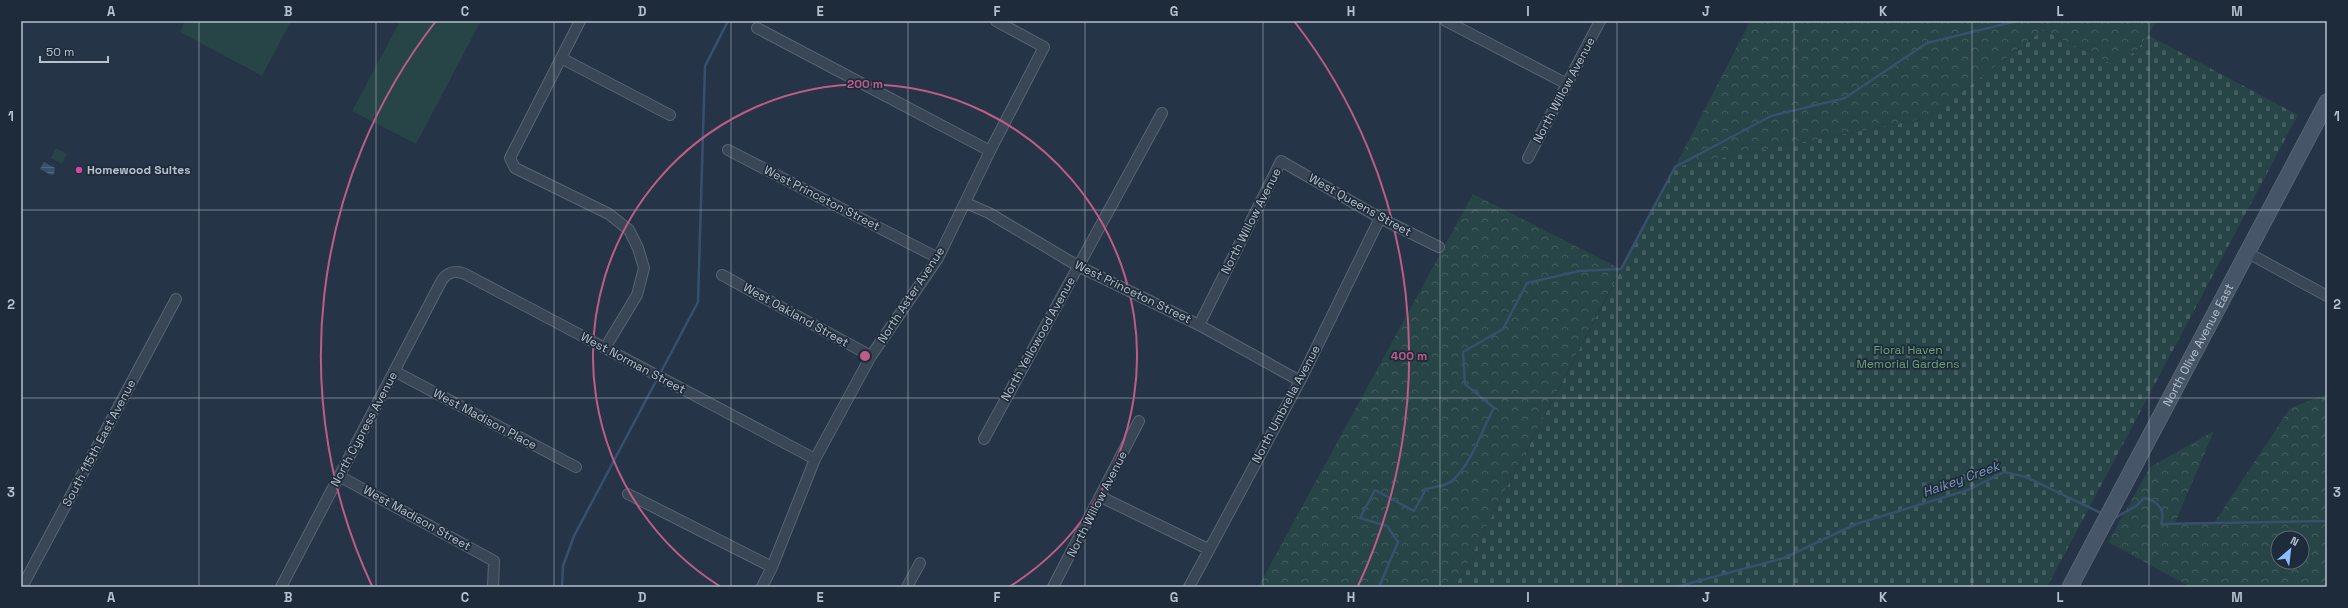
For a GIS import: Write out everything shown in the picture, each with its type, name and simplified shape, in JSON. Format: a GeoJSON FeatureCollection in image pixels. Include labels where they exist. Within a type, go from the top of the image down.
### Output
{"type":"FeatureCollection","features":[{"type":"Feature","properties":{"kind":"street"},"geometry":{"type":"LineString","coordinates":[[580,21],[510,158],[516,168],[609,214],[629,230],[638,248],[644,268],[637,295],[605,348]]}},
{"type":"Feature","properties":{"kind":"street","name":"North Aster Avenue"},"geometry":{"type":"LineString","coordinates":[[762,587],[772,567],[815,459],[871,356],[938,258],[990,151],[1044,47],[996,21]]}},
{"type":"Feature","properties":{"kind":"street"},"geometry":{"type":"LineString","coordinates":[[1446,21],[1567,84]]}},
{"type":"Feature","properties":{"kind":"street","name":"North Willow Avenue"},"geometry":{"type":"LineString","coordinates":[[1528,158],[1600,21]]}},
{"type":"Feature","properties":{"kind":"street"},"geometry":{"type":"LineString","coordinates":[[757,28],[990,151]]}},
{"type":"Feature","properties":{"kind":"street"},"geometry":{"type":"LineString","coordinates":[[562,58],[670,115]]}},
{"type":"Feature","properties":{"kind":"street","name":"North Olive Avenue East"},"geometry":{"type":"LineString","coordinates":[[2070,587],[2327,102]]}},
{"type":"Feature","properties":{"kind":"street","name":"North Yellowood Avenue"},"geometry":{"type":"LineString","coordinates":[[984,439],[1162,113]]}},
{"type":"Feature","properties":{"kind":"street","name":"West Princeton Street"},"geometry":{"type":"LineString","coordinates":[[728,150],[938,258]]}},
{"type":"Feature","properties":{"kind":"street","name":"North Willow Avenue"},"geometry":{"type":"LineString","coordinates":[[1199,325],[1281,161]]}},
{"type":"Feature","properties":{"kind":"street","name":"West Queens Street"},"geometry":{"type":"LineString","coordinates":[[1281,161],[1380,218],[1439,247]]}},
{"type":"Feature","properties":{"kind":"street","name":"West Princeton Street"},"geometry":{"type":"LineString","coordinates":[[966,203],[989,213],[1078,266],[1199,325],[1300,381]]}},
{"type":"Feature","properties":{"kind":"street","name":"North Umbrella Avenue"},"geometry":{"type":"LineString","coordinates":[[1189,587],[1208,549],[1300,381],[1380,218]]}},
{"type":"Feature","properties":{"kind":"street"},"geometry":{"type":"LineString","coordinates":[[2248,253],[2327,296]]}},
{"type":"Feature","properties":{"kind":"street","name":"West Norman Street"},"geometry":{"type":"LineString","coordinates":[[449,273],[455,272],[465,274],[815,459]]}},
{"type":"Feature","properties":{"kind":"street","name":"North Cypress Avenue"},"geometry":{"type":"LineString","coordinates":[[281,587],[442,280],[449,273]]}},
{"type":"Feature","properties":{"kind":"street","name":"West Oakland Street"},"geometry":{"type":"LineString","coordinates":[[722,275],[871,356]]}},
{"type":"Feature","properties":{"kind":"street","name":"South 115th East Avenue"},"geometry":{"type":"LineString","coordinates":[[22,587],[176,299]]}},
{"type":"Feature","properties":{"kind":"street","name":"West Madison Place"},"geometry":{"type":"LineString","coordinates":[[394,371],[576,467]]}},
{"type":"Feature","properties":{"kind":"street","name":"North Willow Avenue"},"geometry":{"type":"LineString","coordinates":[[1054,587],[1139,421]]}},
{"type":"Feature","properties":{"kind":"street","name":"West Madison Street"},"geometry":{"type":"LineString","coordinates":[[339,476],[494,561],[493,587]]}},
{"type":"Feature","properties":{"kind":"street"},"geometry":{"type":"LineString","coordinates":[[628,494],[772,567]]}},
{"type":"Feature","properties":{"kind":"street"},"geometry":{"type":"LineString","coordinates":[[1101,497],[1208,549]]}},
{"type":"Feature","properties":{"kind":"street"},"geometry":{"type":"LineString","coordinates":[[908,587],[920,563]]}},
{"type":"Feature","properties":{"kind":"green space"},"geometry":{"type":"Polygon","coordinates":[[[185,21],[291,21],[262,76],[180,32],[185,21]]]}},
{"type":"Feature","properties":{"kind":"green space"},"geometry":{"type":"Polygon","coordinates":[[[400,21],[481,21],[416,144],[352,111],[400,21]]]}},
{"type":"Feature","properties":{"kind":"green space"},"geometry":{"type":"Polygon","coordinates":[[[1750,21],[2157,21],[2136,52],[2109,63],[2043,30],[1928,118],[1675,167],[1750,21]]]}},
{"type":"Feature","properties":{"kind":"green space","name":"Floral Haven Memorial Gardens"},"geometry":{"type":"Polygon","coordinates":[[[2043,30],[2109,63],[2136,52],[2148,35],[2298,115],[2047,587],[1455,587],[1675,167],[1928,118],[2043,30]]]}},
{"type":"Feature","properties":{"kind":"green space"},"geometry":{"type":"Polygon","coordinates":[[[56,148],[67,154],[62,164],[51,158],[56,148]]]}},
{"type":"Feature","properties":{"kind":"green space"},"geometry":{"type":"Polygon","coordinates":[[[1473,194],[1621,269],[1455,587],[1258,587],[1473,194]]]}},
{"type":"Feature","properties":{"kind":"green space"},"geometry":{"type":"Polygon","coordinates":[[[2327,394],[2327,587],[2190,587],[2108,542],[2150,467],[2214,431],[2175,523],[2214,523],[2290,408],[2327,394]]]}},
{"type":"Feature","properties":{"kind":"water"},"geometry":{"type":"Polygon","coordinates":[[[44,162],[55,168],[54,174],[51,175],[40,169],[44,162]]]}},
{"type":"Feature","properties":{"kind":"waterway"},"geometry":{"type":"LineString","coordinates":[[662,370],[698,302],[705,66],[728,21]]}},
{"type":"Feature","properties":{"kind":"waterway"},"geometry":{"type":"LineString","coordinates":[[1379,587],[1398,542],[1387,526],[1360,518],[1375,490],[1414,511],[1426,489],[1450,483],[1459,474],[1471,456],[1494,408],[1465,384],[1463,352],[1503,329],[1527,283],[1579,271],[1621,269],[1675,167],[1771,116],[1845,98],[1927,43],[2017,21]]}},
{"type":"Feature","properties":{"kind":"waterway"},"geometry":{"type":"LineString","coordinates":[[562,587],[563,566],[574,536],[655,383]]}},
{"type":"Feature","properties":{"kind":"waterway","name":"Haikey Creek"},"geometry":{"type":"LineString","coordinates":[[1676,587],[1784,558],[1856,524],[1968,490],[2004,472],[2026,477],[2103,514]]}},
{"type":"Feature","properties":{"kind":"waterway","name":"Haikey Creek"},"geometry":{"type":"LineString","coordinates":[[2113,519],[2136,506],[2144,498],[2153,501],[2162,510],[2161,524],[2327,521]]}},
{"type":"Feature","properties":{"kind":"place","name":"Homewood Suites"},"geometry":{"type":"Point","coordinates":[79,170]}}]}
